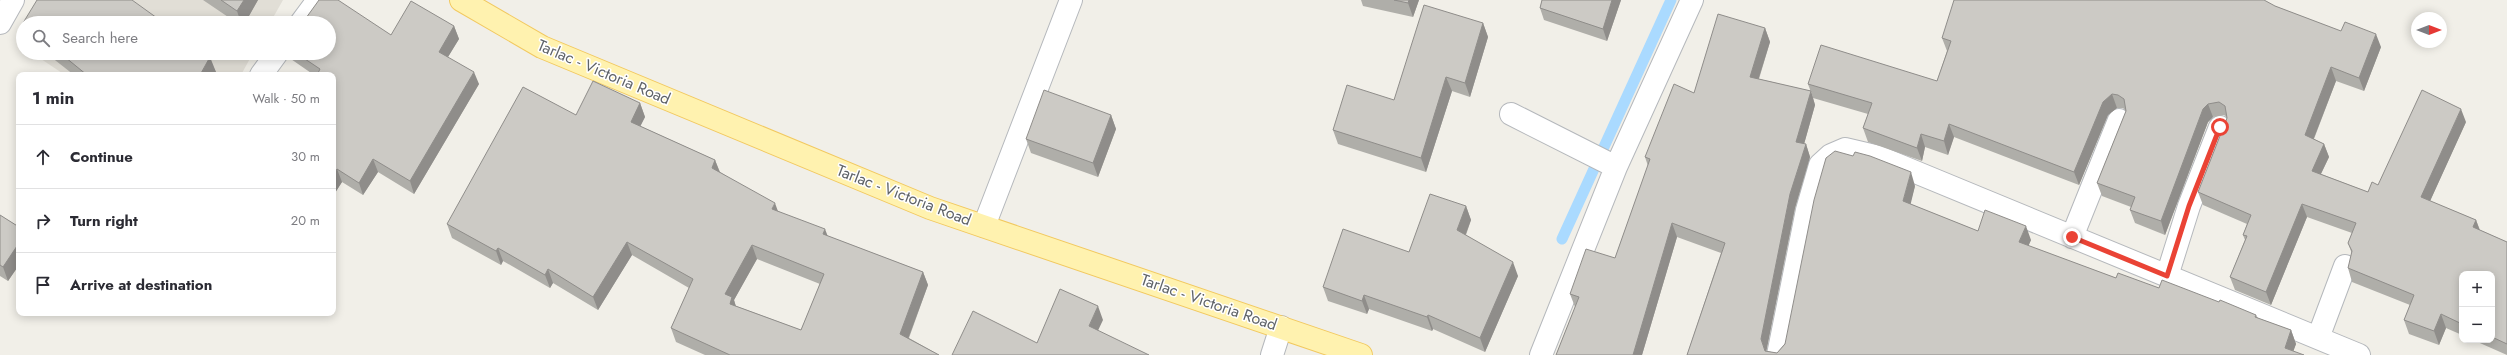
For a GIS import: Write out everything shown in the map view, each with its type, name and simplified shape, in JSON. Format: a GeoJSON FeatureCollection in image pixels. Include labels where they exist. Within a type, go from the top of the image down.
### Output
{"type":"FeatureCollection","features":[{"type":"Feature","properties":{"kind":"main road","name":"Tarlac - Victoria Road"},"geometry":{"type":"LineString","coordinates":[[461,0],[542,47],[930,208],[1361,355]]}},
{"type":"Feature","properties":{"kind":"street"},"geometry":{"type":"LineString","coordinates":[[0,23],[13,0]]}},
{"type":"Feature","properties":{"kind":"street"},"geometry":{"type":"LineString","coordinates":[[306,16],[318,0]]}},
{"type":"Feature","properties":{"kind":"street"},"geometry":{"type":"LineString","coordinates":[[984,226],[1071,0]]}},
{"type":"Feature","properties":{"kind":"street"},"geometry":{"type":"LineString","coordinates":[[1541,355],[1616,167],[1692,0]]}},
{"type":"Feature","properties":{"kind":"street"},"geometry":{"type":"LineString","coordinates":[[263,72],[273,60]]}},
{"type":"Feature","properties":{"kind":"street"},"geometry":{"type":"LineString","coordinates":[[1511,114],[1616,167]]}},
{"type":"Feature","properties":{"kind":"street"},"geometry":{"type":"LineString","coordinates":[[2072,237],[2119,120]]}},
{"type":"Feature","properties":{"kind":"street"},"geometry":{"type":"LineString","coordinates":[[2167,276],[2189,206],[2220,127]]}},
{"type":"Feature","properties":{"kind":"street"},"geometry":{"type":"LineString","coordinates":[[1778,355],[1807,210],[1820,165],[1838,151],[1845,149],[1880,157],[2359,355]]}},
{"type":"Feature","properties":{"kind":"street"},"geometry":{"type":"LineString","coordinates":[[2318,338],[2345,266]]}},
{"type":"Feature","properties":{"kind":"street"},"geometry":{"type":"LineString","coordinates":[[1272,355],[1281,327]]}},
{"type":"Feature","properties":{"kind":"shaded area"},"geometry":{"type":"Polygon","coordinates":[[[45,0],[283,0],[274,16],[35,16],[45,0]]]}},
{"type":"Feature","properties":{"kind":"shaded area"},"geometry":{"type":"Polygon","coordinates":[[[42,60],[249,60],[243,72],[60,72],[42,60]]]}},
{"type":"Feature","properties":{"kind":"building"},"geometry":{"type":"Polygon","coordinates":[[[37,0],[132,0],[154,16],[27,16],[37,0]]]}},
{"type":"Feature","properties":{"kind":"building"},"geometry":{"type":"Polygon","coordinates":[[[221,0],[244,0],[237,11],[221,0]]]}},
{"type":"Feature","properties":{"kind":"building"},"geometry":{"type":"Polygon","coordinates":[[[319,0],[338,0],[391,35],[411,1],[454,26],[439,52],[474,72],[410,181],[373,159],[359,183],[337,169],[336,171],[336,72],[318,72],[320,69],[306,60],[336,60],[336,16],[307,16],[319,0]]]}},
{"type":"Feature","properties":{"kind":"building"},"geometry":{"type":"Polygon","coordinates":[[[1394,0],[1409,0],[1408,3],[1394,0]]]}},
{"type":"Feature","properties":{"kind":"building"},"geometry":{"type":"Polygon","coordinates":[[[1542,0],[1612,0],[1603,29],[1540,8],[1542,0]]]}},
{"type":"Feature","properties":{"kind":"building"},"geometry":{"type":"Polygon","coordinates":[[[1954,0],[2264,0],[2275,6],[2341,31],[2345,22],[2376,34],[2359,78],[2331,67],[2305,135],[2324,144],[2312,171],[2368,192],[2372,182],[2378,185],[2422,90],[2461,109],[2421,197],[2476,220],[2473,227],[2507,242],[2507,344],[2495,338],[2495,271],[2459,271],[2459,323],[2441,314],[2434,331],[2404,320],[2414,295],[2348,268],[2352,251],[2348,243],[2356,223],[2302,204],[2266,292],[2230,277],[2247,236],[2243,235],[2251,215],[2198,192],[2227,118],[2225,106],[2219,102],[2208,104],[2203,109],[2161,221],[2130,210],[2135,197],[2097,183],[2126,111],[2124,99],[2118,95],[2112,94],[2103,102],[2074,172],[1949,124],[1944,141],[1921,134],[1917,148],[1863,128],[1872,103],[1808,84],[1821,45],[1937,81],[1951,41],[1942,38],[1954,0]]]}},
{"type":"Feature","properties":{"kind":"building"},"geometry":{"type":"Polygon","coordinates":[[[1424,5],[1483,23],[1465,83],[1446,77],[1421,158],[1333,130],[1347,85],[1394,100],[1424,5]]]}},
{"type":"Feature","properties":{"kind":"building"},"geometry":{"type":"Polygon","coordinates":[[[1718,14],[1765,28],[1750,77],[1811,91],[1796,142],[1806,144],[1790,194],[1761,339],[1765,351],[1777,353],[1785,344],[1814,200],[1826,158],[1835,151],[1853,156],[1855,152],[1870,156],[1911,172],[1903,201],[1978,231],[1985,210],[2026,226],[2019,242],[2116,278],[2118,273],[2159,288],[2162,280],[2219,302],[2220,300],[2256,315],[2255,317],[2291,330],[2285,348],[2304,355],[1687,355],[1725,243],[1672,223],[1633,355],[1556,355],[1579,297],[1570,294],[1586,249],[1615,258],[1650,159],[1645,157],[1674,84],[1694,93],[1718,14]]]}},
{"type":"Feature","properties":{"kind":"building"},"geometry":{"type":"Polygon","coordinates":[[[69,60],[208,60],[202,72],[83,72],[69,60]]]}},
{"type":"Feature","properties":{"kind":"building"},"geometry":{"type":"Polygon","coordinates":[[[593,81],[640,103],[631,122],[715,160],[712,168],[775,203],[772,209],[825,229],[823,234],[923,272],[900,334],[939,355],[730,355],[671,328],[693,279],[627,242],[593,297],[548,269],[545,275],[498,248],[496,251],[447,224],[523,87],[576,115],[593,81]],[[752,245],[725,294],[732,297],[730,304],[801,330],[824,274],[752,245]]]}},
{"type":"Feature","properties":{"kind":"building"},"geometry":{"type":"Polygon","coordinates":[[[1044,90],[1111,115],[1093,163],[1026,139],[1044,90]]]}},
{"type":"Feature","properties":{"kind":"building"},"geometry":{"type":"Polygon","coordinates":[[[1430,194],[1466,206],[1457,230],[1513,262],[1480,338],[1428,315],[1427,317],[1364,295],[1362,301],[1323,287],[1343,229],[1409,252],[1430,194]]]}},
{"type":"Feature","properties":{"kind":"building"},"geometry":{"type":"Polygon","coordinates":[[[0,215],[16,225],[16,248],[3,267],[0,265],[0,215]]]}},
{"type":"Feature","properties":{"kind":"building"},"geometry":{"type":"Polygon","coordinates":[[[1060,289],[1098,306],[1089,326],[1149,355],[952,355],[973,311],[1037,343],[1060,289]]]}},
{"type":"Feature","properties":{"kind":"waterway"},"geometry":{"type":"LineString","coordinates":[[1562,239],[1671,0]]}},
{"type":"Feature","properties":{"kind":"route"},"geometry":{"type":"LineString","coordinates":[[2072,237],[2167,276],[2189,206],[2220,127]]}}]}
